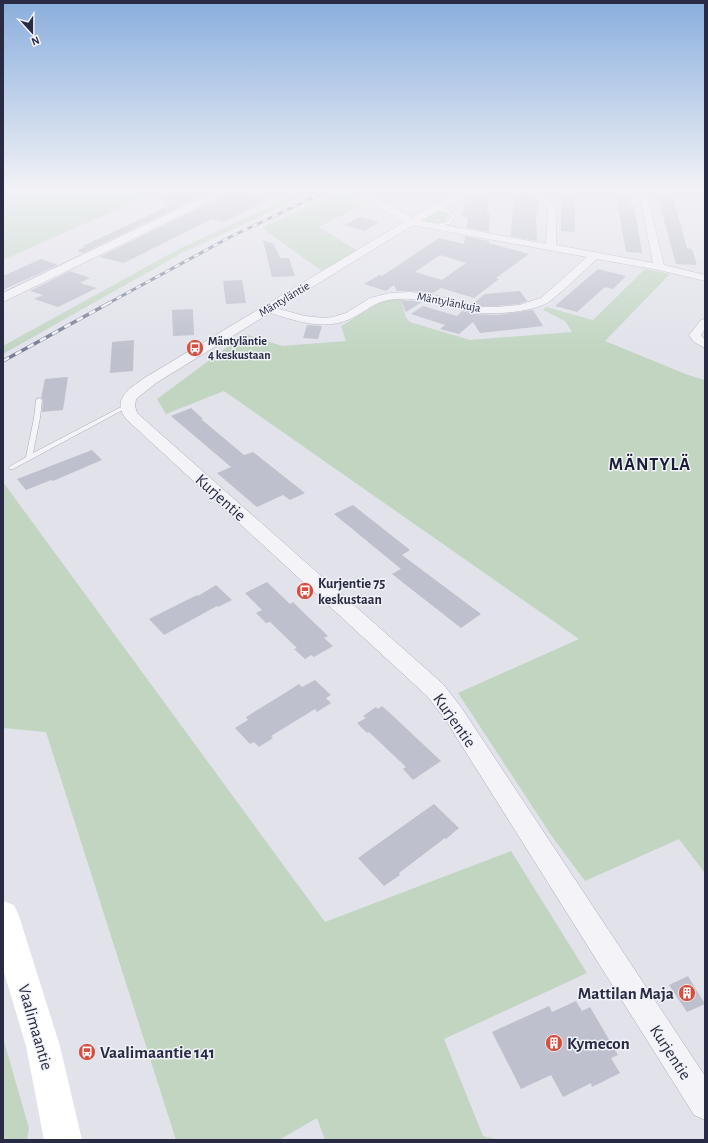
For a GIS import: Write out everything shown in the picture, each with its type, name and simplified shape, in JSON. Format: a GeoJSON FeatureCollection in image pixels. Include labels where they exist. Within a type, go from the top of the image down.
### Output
{"type":"FeatureCollection","features":[{"type":"Feature","properties":{"kind":"main road","name":"Vaalimaantie"},"geometry":{"type":"LineString","coordinates":[[3,916],[43,1046],[63,1140]]}},
{"type":"Feature","properties":{"kind":"street"},"geometry":{"type":"LineString","coordinates":[[3,298],[113,244]]}},
{"type":"Feature","properties":{"kind":"street","name":"Mäntyläntie"},"geometry":{"type":"LineString","coordinates":[[127,405],[136,390],[268,308],[375,244]]}},
{"type":"Feature","properties":{"kind":"street"},"geometry":{"type":"LineString","coordinates":[[531,244],[659,267],[705,278]]}},
{"type":"Feature","properties":{"kind":"street"},"geometry":{"type":"LineString","coordinates":[[654,244],[659,267]]}},
{"type":"Feature","properties":{"kind":"street","name":"Mäntylänkuja"},"geometry":{"type":"LineString","coordinates":[[268,308],[301,319],[331,321],[343,318],[377,299],[411,295],[429,296],[471,309],[525,307],[537,305],[545,300],[594,256]]}},
{"type":"Feature","properties":{"kind":"street"},"geometry":{"type":"LineString","coordinates":[[705,322],[695,334],[698,340],[705,345]]}},
{"type":"Feature","properties":{"kind":"street","name":"Kurjentie"},"geometry":{"type":"LineString","coordinates":[[127,405],[130,416],[435,690],[453,713],[705,1104]]}},
{"type":"Feature","properties":{"kind":"lane"},"geometry":{"type":"LineString","coordinates":[[29,458],[39,400]]}},
{"type":"Feature","properties":{"kind":"lane"},"geometry":{"type":"LineString","coordinates":[[11,468],[127,405]]}},
{"type":"Feature","properties":{"kind":"green space"},"geometry":{"type":"Polygon","coordinates":[[[3,244],[38,244],[3,260],[3,244]]]}},
{"type":"Feature","properties":{"kind":"green space"},"geometry":{"type":"Polygon","coordinates":[[[189,244],[201,244],[182,253],[3,354],[3,346],[189,244]]]}},
{"type":"Feature","properties":{"kind":"green space"},"geometry":{"type":"Polygon","coordinates":[[[285,244],[347,244],[358,251],[322,271],[285,244]]]}},
{"type":"Feature","properties":{"kind":"green space"},"geometry":{"type":"Polygon","coordinates":[[[645,269],[670,274],[605,341],[688,375],[705,380],[705,873],[679,839],[585,881],[551,835],[458,693],[579,639],[224,391],[166,414],[157,399],[245,334],[282,346],[346,341],[341,326],[382,301],[401,299],[406,318],[410,322],[470,340],[572,332],[565,321],[543,310],[546,307],[593,320],[645,269]]]}},
{"type":"Feature","properties":{"kind":"green space"},"geometry":{"type":"Polygon","coordinates":[[[3,482],[325,922],[511,851],[587,973],[444,1039],[483,1136],[498,1140],[325,1140],[317,1118],[279,1140],[176,1140],[46,732],[3,728],[3,482]]]}},
{"type":"Feature","properties":{"kind":"green space"},"geometry":{"type":"Polygon","coordinates":[[[3,1038],[29,1128],[27,1140],[3,1140],[3,1038]]]}},
{"type":"Feature","properties":{"kind":"building"},"geometry":{"type":"Polygon","coordinates":[[[87,244],[101,244],[83,253],[77,251],[85,247],[83,246],[87,244]]]}},
{"type":"Feature","properties":{"kind":"building"},"geometry":{"type":"Polygon","coordinates":[[[125,244],[161,244],[124,263],[99,257],[125,244]]]}},
{"type":"Feature","properties":{"kind":"building"},"geometry":{"type":"Polygon","coordinates":[[[264,244],[274,244],[280,258],[289,258],[295,276],[272,277],[264,244]]]}},
{"type":"Feature","properties":{"kind":"building"},"geometry":{"type":"Polygon","coordinates":[[[429,244],[494,244],[529,254],[496,278],[499,279],[474,298],[441,288],[433,293],[397,291],[394,285],[386,291],[364,284],[379,275],[382,276],[429,244]],[[440,255],[415,272],[442,280],[466,263],[440,255]]]}},
{"type":"Feature","properties":{"kind":"building"},"geometry":{"type":"Polygon","coordinates":[[[625,244],[641,244],[642,253],[626,252],[625,244]]]}},
{"type":"Feature","properties":{"kind":"building"},"geometry":{"type":"Polygon","coordinates":[[[671,244],[686,244],[687,248],[692,249],[697,265],[676,264],[671,244]]]}},
{"type":"Feature","properties":{"kind":"building"},"geometry":{"type":"Polygon","coordinates":[[[41,259],[58,265],[3,290],[3,276],[41,259]]]}},
{"type":"Feature","properties":{"kind":"building"},"geometry":{"type":"Polygon","coordinates":[[[598,269],[626,276],[613,289],[605,287],[577,312],[555,306],[598,269]]]}},
{"type":"Feature","properties":{"kind":"building"},"geometry":{"type":"Polygon","coordinates":[[[70,271],[90,278],[80,283],[97,288],[58,307],[34,299],[43,295],[30,291],[70,271]]]}},
{"type":"Feature","properties":{"kind":"building"},"geometry":{"type":"Polygon","coordinates":[[[242,280],[246,303],[226,304],[223,281],[242,280]]]}},
{"type":"Feature","properties":{"kind":"building"},"geometry":{"type":"Polygon","coordinates":[[[520,291],[527,301],[519,304],[478,306],[472,304],[485,294],[520,291]]]}},
{"type":"Feature","properties":{"kind":"building"},"geometry":{"type":"Polygon","coordinates":[[[401,300],[415,301],[422,302],[406,312],[401,300]]]}},
{"type":"Feature","properties":{"kind":"building"},"geometry":{"type":"Polygon","coordinates":[[[423,306],[457,316],[462,311],[475,314],[497,315],[533,310],[543,326],[480,333],[473,322],[459,334],[440,329],[445,325],[411,314],[423,306]]]}},
{"type":"Feature","properties":{"kind":"building"},"geometry":{"type":"Polygon","coordinates":[[[193,309],[194,335],[173,336],[172,310],[193,309]]]}},
{"type":"Feature","properties":{"kind":"building"},"geometry":{"type":"Polygon","coordinates":[[[307,325],[322,326],[318,339],[303,338],[307,325]]]}},
{"type":"Feature","properties":{"kind":"building"},"geometry":{"type":"Polygon","coordinates":[[[134,340],[133,371],[110,373],[112,342],[134,340]]]}},
{"type":"Feature","properties":{"kind":"building"},"geometry":{"type":"Polygon","coordinates":[[[68,377],[63,410],[42,412],[43,400],[41,398],[45,379],[68,377]]]}},
{"type":"Feature","properties":{"kind":"building"},"geometry":{"type":"Polygon","coordinates":[[[191,408],[203,419],[201,419],[244,455],[253,452],[305,493],[290,500],[283,495],[257,507],[217,473],[231,467],[171,416],[191,408]]]}},
{"type":"Feature","properties":{"kind":"building"},"geometry":{"type":"Polygon","coordinates":[[[92,450],[102,460],[53,481],[51,480],[26,490],[17,479],[92,450]]]}},
{"type":"Feature","properties":{"kind":"building"},"geometry":{"type":"Polygon","coordinates":[[[353,505],[410,550],[402,555],[481,614],[461,628],[392,574],[401,569],[334,514],[353,505]]]}},
{"type":"Feature","properties":{"kind":"building"},"geometry":{"type":"Polygon","coordinates":[[[267,582],[290,604],[293,602],[328,636],[324,638],[333,646],[314,657],[311,655],[305,659],[294,649],[297,648],[270,622],[266,623],[256,613],[262,610],[245,593],[267,582]]]}},
{"type":"Feature","properties":{"kind":"building"},"geometry":{"type":"Polygon","coordinates":[[[216,585],[232,600],[218,607],[217,606],[164,635],[149,619],[197,595],[198,596],[216,585]]]}},
{"type":"Feature","properties":{"kind":"building"},"geometry":{"type":"Polygon","coordinates":[[[315,680],[331,695],[326,698],[331,703],[317,712],[315,709],[271,736],[273,738],[259,747],[254,742],[250,744],[235,728],[248,720],[246,717],[299,684],[302,687],[315,680]]]}},
{"type":"Feature","properties":{"kind":"building"},"geometry":{"type":"Polygon","coordinates":[[[382,706],[441,761],[413,780],[403,769],[406,767],[369,732],[367,733],[357,723],[366,718],[363,716],[376,707],[378,709],[382,706]]]}},
{"type":"Feature","properties":{"kind":"building"},"geometry":{"type":"Polygon","coordinates":[[[434,804],[459,828],[384,886],[358,858],[434,804]]]}},
{"type":"Feature","properties":{"kind":"building","name":"Mattilan Maja"},"geometry":{"type":"Polygon","coordinates":[[[688,976],[705,1004],[687,1012],[669,985],[688,976]]]}},
{"type":"Feature","properties":{"kind":"building","name":"Kymecon"},"geometry":{"type":"Polygon","coordinates":[[[576,1001],[582,1011],[590,1007],[618,1055],[611,1058],[620,1073],[592,1087],[591,1083],[563,1097],[551,1075],[521,1089],[492,1032],[549,1006],[552,1012],[576,1001]]]}},
{"type":"Feature","properties":{"kind":"railway"},"geometry":{"type":"LineString","coordinates":[[107,304],[217,244]]}},
{"type":"Feature","properties":{"kind":"railway"},"geometry":{"type":"LineString","coordinates":[[3,361],[109,303]]}},
{"type":"Feature","properties":{"kind":"place","name":"Mäntyläntie 4 keskustaan"},"geometry":{"type":"Point","coordinates":[195,348]}},
{"type":"Feature","properties":{"kind":"place","name":"Kurjentie 75 keskustaan"},"geometry":{"type":"Point","coordinates":[305,591]}},
{"type":"Feature","properties":{"kind":"place","name":"Mattilan Maja"},"geometry":{"type":"Point","coordinates":[687,993]}},
{"type":"Feature","properties":{"kind":"place","name":"Kymecon"},"geometry":{"type":"Point","coordinates":[554,1043]}},
{"type":"Feature","properties":{"kind":"place","name":"Vaalimaantie 141"},"geometry":{"type":"Point","coordinates":[87,1052]}},
{"type":"Feature","properties":{"kind":"district","name":"MÄNTYLÄ"},"geometry":{"type":"Point","coordinates":[650,464]}}]}
